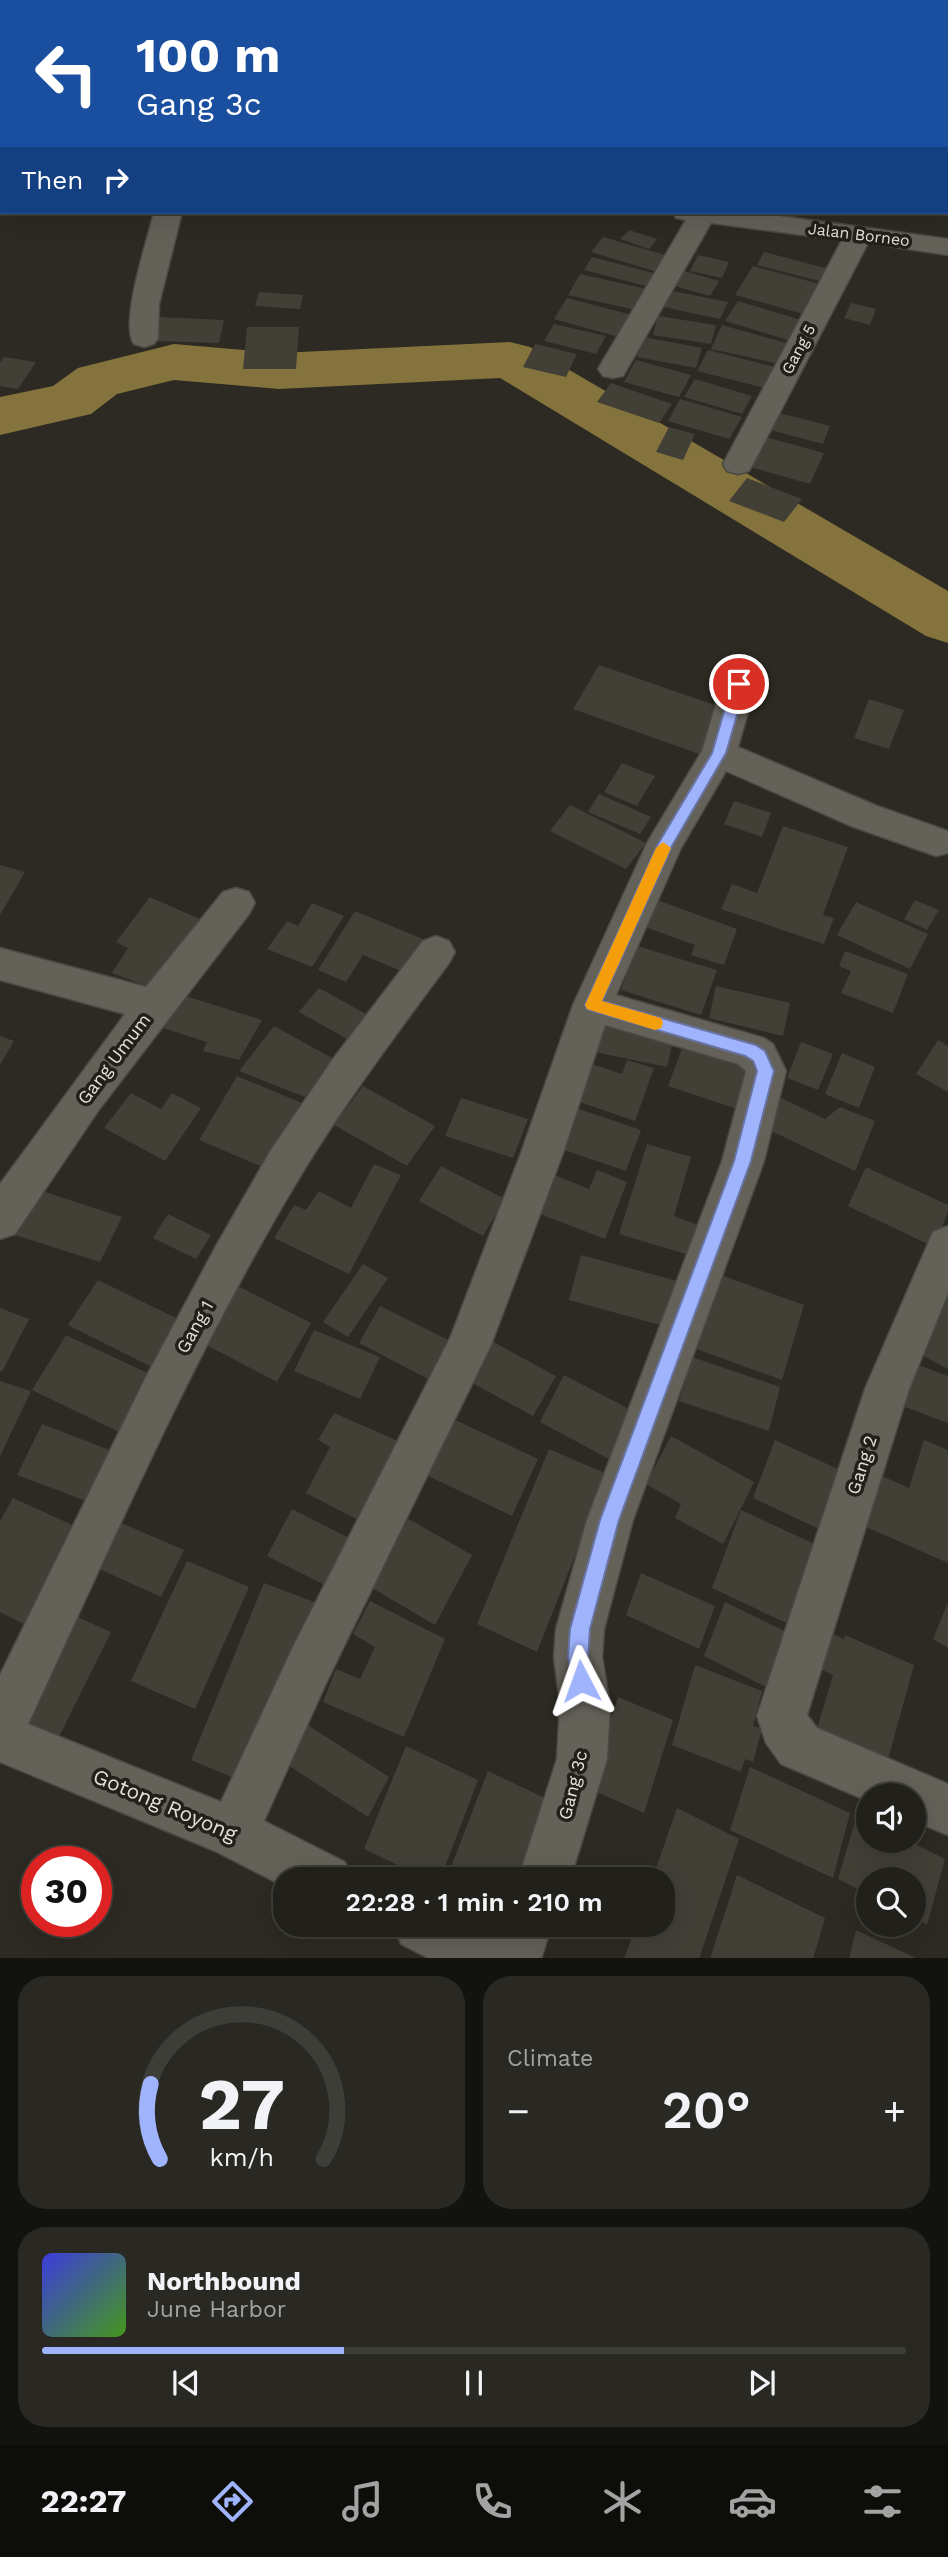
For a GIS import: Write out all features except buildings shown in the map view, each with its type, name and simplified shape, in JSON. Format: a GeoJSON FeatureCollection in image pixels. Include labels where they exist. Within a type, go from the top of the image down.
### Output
{"type":"FeatureCollection","features":[{"type":"Feature","properties":{"kind":"street"},"geometry":{"type":"LineString","coordinates":[[144,338],[145,304],[168,214]]}},
{"type":"Feature","properties":{"kind":"street"},"geometry":{"type":"LineString","coordinates":[[613,369],[693,214]]}},
{"type":"Feature","properties":{"kind":"street","name":"Jalan Borneo"},"geometry":{"type":"LineString","coordinates":[[702,214],[948,247]]}},
{"type":"Feature","properties":{"kind":"street","name":"Gang 5"},"geometry":{"type":"LineString","coordinates":[[738,464],[859,234]]}},
{"type":"Feature","properties":{"kind":"street"},"geometry":{"type":"LineString","coordinates":[[233,1833],[310,1664],[469,1345],[542,1153],[593,1005],[665,844],[719,753],[739,684]]}},
{"type":"Feature","properties":{"kind":"street"},"geometry":{"type":"LineString","coordinates":[[719,753],[864,816],[936,842]]}},
{"type":"Feature","properties":{"kind":"street","name":"Gang Umum"},"geometry":{"type":"LineString","coordinates":[[0,1220],[32,1169],[154,1006],[236,903]]}},
{"type":"Feature","properties":{"kind":"street","name":"Gang 1"},"geometry":{"type":"LineString","coordinates":[[0,1729],[187,1338],[267,1195],[346,1071],[436,953]]}},
{"type":"Feature","properties":{"kind":"street"},"geometry":{"type":"LineString","coordinates":[[0,964],[154,1006]]}},
{"type":"Feature","properties":{"kind":"street","name":"Gang 3c"},"geometry":{"type":"LineString","coordinates":[[548,1867],[582,1759],[585,1705],[578,1657],[580,1629],[606,1532],[743,1161],[766,1071],[760,1056],[750,1050],[593,1005]]}},
{"type":"Feature","properties":{"kind":"street","name":"Gang 2"},"geometry":{"type":"LineString","coordinates":[[948,1246],[887,1389],[782,1716],[784,1725],[799,1746],[948,1810]]}},
{"type":"Feature","properties":{"kind":"street","name":"Gotong Royong"},"geometry":{"type":"LineString","coordinates":[[0,1737],[233,1833],[301,1867]]}},
{"type":"Feature","properties":{"kind":"street"},"geometry":{"type":"LineString","coordinates":[[444,1937],[487,1958]]}},
{"type":"Feature","properties":{"kind":"street"},"geometry":{"type":"LineString","coordinates":[[514,1958],[522,1937]]}},
{"type":"Feature","properties":{"kind":"waterway"},"geometry":{"type":"LineString","coordinates":[[0,416],[71,401],[98,381],[174,362],[279,371],[510,360],[948,620]]}},
{"type":"Feature","properties":{"kind":"slow traffic"},"geometry":{"type":"LineString","coordinates":[[655,1023],[593,1005],[663,848]]}},
{"type":"Feature","properties":{"kind":"route"},"geometry":{"type":"LineString","coordinates":[[581,1681],[578,1657],[580,1629],[610,1520],[743,1161],[766,1071],[760,1056],[750,1050],[593,1005],[665,844],[719,753],[739,684]]}}]}
